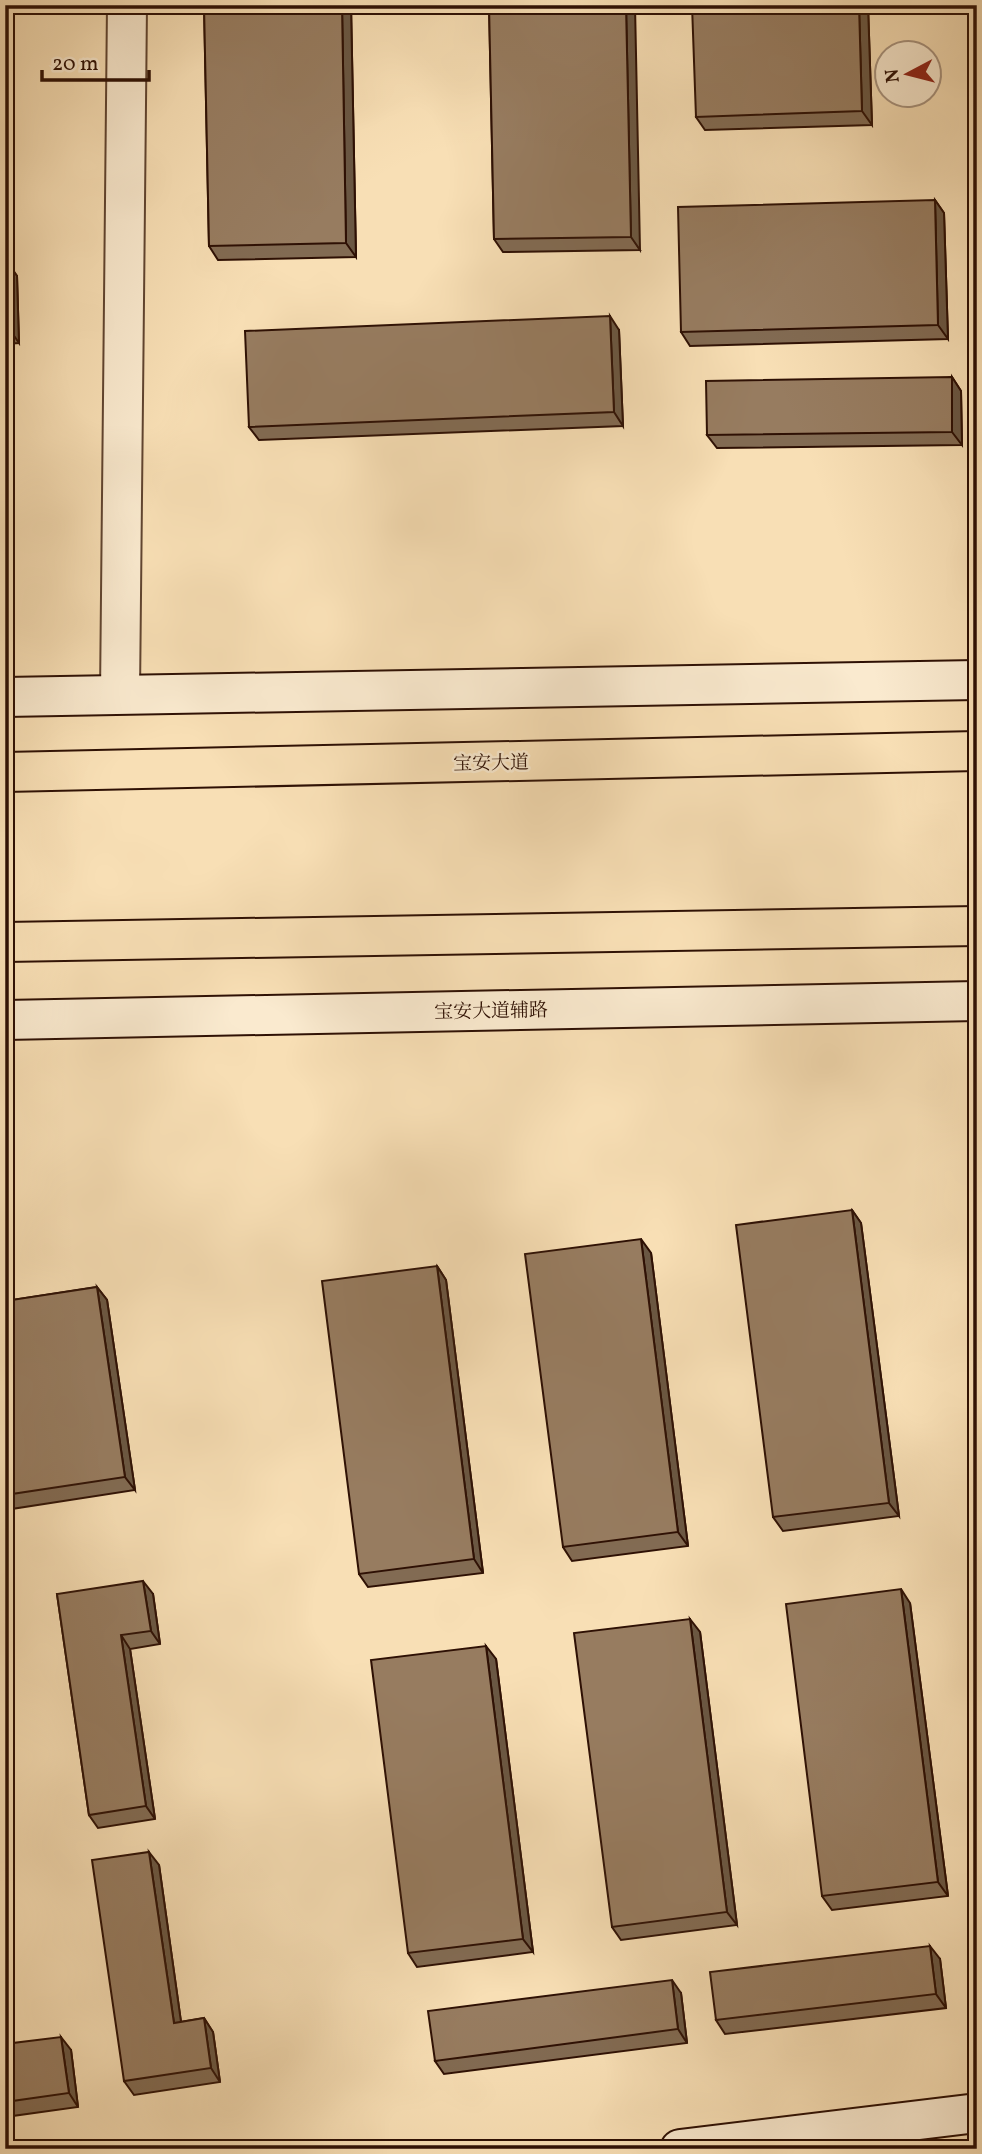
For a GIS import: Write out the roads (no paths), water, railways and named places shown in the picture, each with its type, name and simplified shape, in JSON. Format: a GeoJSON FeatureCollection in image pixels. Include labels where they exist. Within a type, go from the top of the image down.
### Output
{"type":"FeatureCollection","features":[{"type":"Feature","properties":{"kind":"main road"},"geometry":{"type":"LineString","coordinates":[[120,694],[127,5]]}},
{"type":"Feature","properties":{"kind":"main road"},"geometry":{"type":"LineString","coordinates":[[5,697],[977,680]]}},
{"type":"Feature","properties":{"kind":"main road","name":"宝安大道"},"geometry":{"type":"LineString","coordinates":[[5,772],[977,751]]}},
{"type":"Feature","properties":{"kind":"main road"},"geometry":{"type":"LineString","coordinates":[[5,942],[977,926]]}},
{"type":"Feature","properties":{"kind":"main road","name":"宝安大道辅路"},"geometry":{"type":"LineString","coordinates":[[5,1020],[977,1001]]}},
{"type":"Feature","properties":{"kind":"main road"},"geometry":{"type":"LineString","coordinates":[[680,2149],[977,2113]]}}]}
